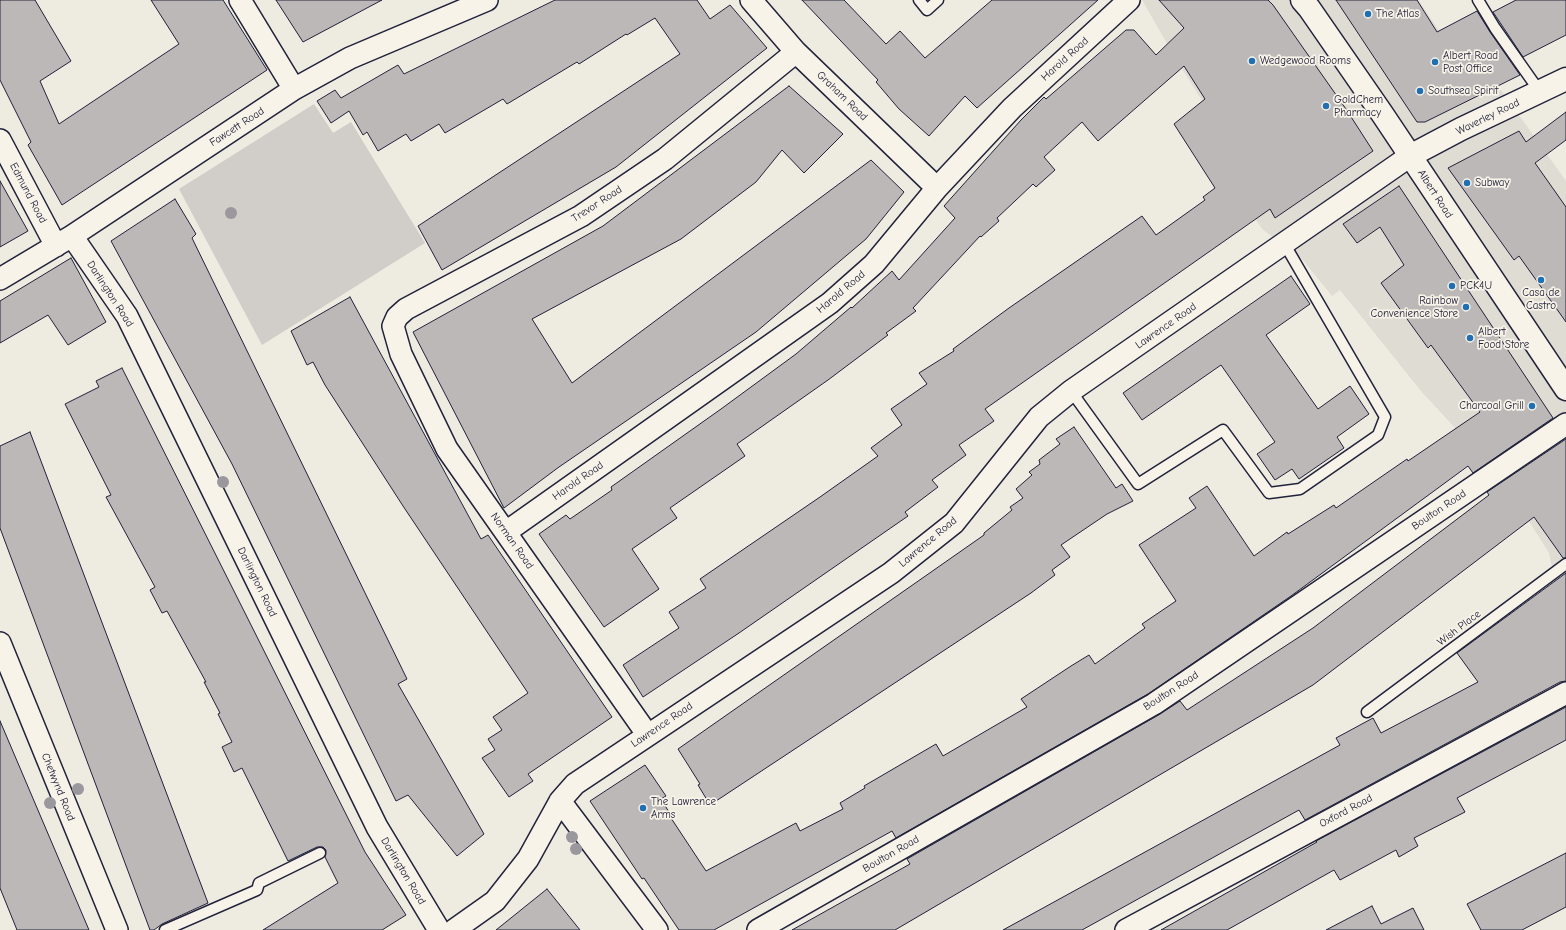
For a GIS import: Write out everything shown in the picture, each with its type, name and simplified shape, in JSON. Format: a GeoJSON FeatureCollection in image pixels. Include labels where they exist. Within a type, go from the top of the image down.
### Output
{"type":"FeatureCollection","features":[{"type":"Feature","properties":{"kind":"main road","name":"Albert Road"},"geometry":{"type":"LineString","coordinates":[[1302,0],[1309,8],[1410,156],[1566,390]]}},
{"type":"Feature","properties":{"kind":"main road","name":"Waverley Road"},"geometry":{"type":"LineString","coordinates":[[1410,156],[1460,129],[1566,79]]}},
{"type":"Feature","properties":{"kind":"street"},"geometry":{"type":"LineString","coordinates":[[240,0],[294,89]]}},
{"type":"Feature","properties":{"kind":"street","name":"Fawcett Road"},"geometry":{"type":"LineString","coordinates":[[0,279],[64,241],[294,89],[350,58],[487,0]]}},
{"type":"Feature","properties":{"kind":"street","name":"Graham Road"},"geometry":{"type":"LineString","coordinates":[[751,0],[796,52],[937,188]]}},
{"type":"Feature","properties":{"kind":"street","name":"Harold Road"},"geometry":{"type":"LineString","coordinates":[[506,532],[830,303],[874,264],[937,188],[1012,108],[1129,0]]}},
{"type":"Feature","properties":{"kind":"street","name":"Trevor Road"},"geometry":{"type":"LineString","coordinates":[[396,337],[393,326],[397,317],[406,310],[581,216],[665,159],[796,52]]}},
{"type":"Feature","properties":{"kind":"street","name":"Edmund Road"},"geometry":{"type":"LineString","coordinates":[[0,140],[64,241]]}},
{"type":"Feature","properties":{"kind":"street","name":"Lawrence Road"},"geometry":{"type":"LineString","coordinates":[[454,930],[495,901],[528,859],[560,801],[575,784],[647,734],[891,573],[954,523],[1039,417],[1071,391],[1410,156]]}},
{"type":"Feature","properties":{"kind":"street","name":"Darlington Road"},"geometry":{"type":"LineString","coordinates":[[64,241],[127,316],[377,827],[439,930]]}},
{"type":"Feature","properties":{"kind":"street","name":"Norman Road"},"geometry":{"type":"LineString","coordinates":[[396,337],[404,360],[447,449],[647,734]]}},
{"type":"Feature","properties":{"kind":"street","name":"Boulton Road"},"geometry":{"type":"LineString","coordinates":[[758,930],[1154,704],[1566,424]]}},
{"type":"Feature","properties":{"kind":"street","name":"Chetwynd Road"},"geometry":{"type":"LineString","coordinates":[[0,643],[117,930]]}},
{"type":"Feature","properties":{"kind":"street","name":"Oxford Road"},"geometry":{"type":"LineString","coordinates":[[1126,930],[1566,693]]}},
{"type":"Feature","properties":{"kind":"street"},"geometry":{"type":"LineString","coordinates":[[560,801],[656,930]]}},
{"type":"Feature","properties":{"kind":"lane"},"geometry":{"type":"LineString","coordinates":[[919,0],[926,10],[938,0]]}},
{"type":"Feature","properties":{"kind":"lane"},"geometry":{"type":"LineString","coordinates":[[1478,0],[1495,28],[1540,92]]}},
{"type":"Feature","properties":{"kind":"lane"},"geometry":{"type":"LineString","coordinates":[[1071,391],[1138,484],[1223,430],[1269,494],[1300,489],[1378,435],[1385,417],[1284,244]]}},
{"type":"Feature","properties":{"kind":"lane","name":"Wish Place"},"geometry":{"type":"LineString","coordinates":[[1366,712],[1566,564]]}},
{"type":"Feature","properties":{"kind":"lane"},"geometry":{"type":"LineString","coordinates":[[165,930],[257,890],[259,883],[320,853]]}},
{"type":"Feature","properties":{"kind":"shaded area"},"geometry":{"type":"Polygon","coordinates":[[[1142,0],[1418,0],[1483,94],[1501,90],[1566,181],[1566,601],[1555,581],[1549,553],[1503,480],[1421,391],[1340,290],[1332,296],[1302,259],[1262,229],[1232,183],[1247,172],[1176,59],[1142,0]]]}},
{"type":"Feature","properties":{"kind":"shaded area"},"geometry":{"type":"Polygon","coordinates":[[[314,104],[333,133],[351,122],[425,243],[262,345],[179,189],[314,104]]]}},
{"type":"Feature","properties":{"kind":"building"},"geometry":{"type":"Polygon","coordinates":[[[0,0],[35,0],[71,61],[40,81],[59,124],[179,44],[151,0],[223,0],[267,70],[62,205],[28,145],[31,142],[0,80],[0,0]]]}},
{"type":"Feature","properties":{"kind":"building"},"geometry":{"type":"Polygon","coordinates":[[[276,0],[382,0],[303,42],[276,0]]]}},
{"type":"Feature","properties":{"kind":"building"},"geometry":{"type":"Polygon","coordinates":[[[555,0],[697,0],[710,19],[730,5],[767,48],[616,167],[442,270],[418,226],[680,54],[655,18],[627,35],[626,34],[579,64],[577,62],[507,104],[503,99],[445,133],[439,124],[411,141],[406,134],[378,151],[367,132],[363,135],[349,111],[331,123],[317,101],[335,90],[341,98],[398,65],[404,74],[555,0]]]}},
{"type":"Feature","properties":{"kind":"building"},"geometry":{"type":"Polygon","coordinates":[[[802,0],[844,0],[886,44],[900,31],[925,58],[992,0],[1098,0],[977,108],[965,96],[929,136],[899,109],[876,82],[878,80],[802,0]]]}},
{"type":"Feature","properties":{"kind":"building"},"geometry":{"type":"Polygon","coordinates":[[[1159,0],[1268,0],[1346,109],[1373,151],[1275,218],[1270,209],[985,409],[994,421],[959,445],[966,455],[932,480],[938,487],[905,512],[908,516],[739,633],[643,697],[623,665],[679,628],[669,612],[706,588],[700,579],[878,456],[871,448],[902,425],[891,409],[927,384],[919,373],[954,351],[953,349],[1009,308],[1142,216],[1156,235],[1205,200],[1203,197],[1215,188],[1174,124],[1205,99],[1184,66],[1098,141],[1082,122],[1044,157],[1055,170],[1036,187],[1033,184],[997,218],[999,221],[981,237],[980,236],[913,308],[916,311],[886,333],[888,335],[828,380],[737,444],[745,456],[670,508],[677,518],[632,549],[659,589],[604,627],[539,534],[566,515],[570,519],[612,490],[611,487],[796,354],[851,307],[852,308],[892,271],[899,280],[955,218],[944,206],[1021,120],[1044,97],[1046,99],[1126,30],[1134,30],[1156,55],[1184,28],[1159,0]]]}},
{"type":"Feature","properties":{"kind":"building"},"geometry":{"type":"Polygon","coordinates":[[[1336,0],[1417,0],[1437,32],[1477,11],[1520,75],[1425,122],[1417,122],[1336,0]]]}},
{"type":"Feature","properties":{"kind":"building"},"geometry":{"type":"Polygon","coordinates":[[[1516,0],[1566,0],[1566,35],[1523,57],[1493,12],[1516,0]]]}},
{"type":"Feature","properties":{"kind":"building"},"geometry":{"type":"Polygon","coordinates":[[[789,86],[843,134],[804,173],[782,150],[756,182],[681,239],[532,319],[572,383],[871,160],[904,192],[866,239],[756,332],[559,467],[504,508],[413,332],[603,226],[789,86]]]}},
{"type":"Feature","properties":{"kind":"building"},"geometry":{"type":"Polygon","coordinates":[[[1566,112],[1566,140],[1535,163],[1566,207],[1566,322],[1519,256],[1514,260],[1448,168],[1519,131],[1526,142],[1566,112]]]}},
{"type":"Feature","properties":{"kind":"building"},"geometry":{"type":"Polygon","coordinates":[[[0,181],[28,231],[0,247],[0,181]]]}},
{"type":"Feature","properties":{"kind":"building"},"geometry":{"type":"Polygon","coordinates":[[[1399,186],[1553,418],[1473,473],[1468,466],[1291,596],[1148,694],[896,838],[892,831],[714,930],[679,930],[644,878],[642,879],[590,801],[645,765],[666,796],[661,799],[672,817],[671,818],[706,871],[796,823],[800,831],[843,809],[840,803],[865,788],[864,786],[936,744],[943,756],[1027,707],[1021,699],[1071,666],[1089,655],[1095,664],[1145,628],[1142,624],[1176,601],[1139,545],[1196,508],[1189,498],[1207,486],[1254,556],[1287,532],[1288,534],[1334,505],[1336,508],[1407,459],[1408,461],[1480,412],[1431,345],[1428,348],[1381,283],[1404,265],[1380,227],[1357,243],[1343,224],[1399,186]]]}},
{"type":"Feature","properties":{"kind":"building"},"geometry":{"type":"Polygon","coordinates":[[[175,199],[196,234],[192,238],[407,679],[398,684],[484,834],[457,856],[408,795],[396,801],[232,464],[111,241],[175,199]]]}},
{"type":"Feature","properties":{"kind":"building"},"geometry":{"type":"Polygon","coordinates":[[[71,258],[106,322],[68,345],[48,315],[0,343],[0,301],[71,258]]]}},
{"type":"Feature","properties":{"kind":"building"},"geometry":{"type":"Polygon","coordinates":[[[1291,276],[1310,304],[1266,335],[1318,409],[1350,386],[1369,414],[1337,437],[1344,448],[1299,479],[1292,469],[1275,480],[1257,454],[1275,442],[1221,365],[1142,420],[1123,393],[1291,276]]]}},
{"type":"Feature","properties":{"kind":"building"},"geometry":{"type":"Polygon","coordinates":[[[350,297],[481,539],[488,535],[612,717],[528,774],[533,781],[509,797],[482,758],[495,750],[488,739],[502,730],[493,717],[528,693],[403,506],[325,385],[313,362],[307,365],[291,331],[350,297]]]}},
{"type":"Feature","properties":{"kind":"building"},"geometry":{"type":"Polygon","coordinates":[[[122,368],[365,852],[406,915],[382,930],[263,930],[338,883],[325,857],[326,850],[323,847],[317,847],[288,861],[242,768],[234,772],[222,747],[232,742],[218,714],[220,713],[204,682],[206,682],[167,611],[162,613],[150,590],[155,587],[106,497],[111,495],[65,404],[99,387],[96,381],[122,368]]]}},
{"type":"Feature","properties":{"kind":"building"},"geometry":{"type":"Polygon","coordinates":[[[1074,427],[1116,488],[1122,484],[1133,501],[1107,514],[1061,545],[1070,557],[1052,570],[1055,575],[1031,593],[710,805],[698,785],[700,784],[678,749],[984,535],[984,533],[1012,510],[1010,507],[1023,498],[1016,489],[1032,475],[1029,472],[1040,464],[1039,460],[1060,444],[1056,439],[1074,427]]]}},
{"type":"Feature","properties":{"kind":"building"},"geometry":{"type":"Polygon","coordinates":[[[30,432],[208,903],[162,924],[154,930],[150,930],[0,528],[0,446],[30,432]]]}},
{"type":"Feature","properties":{"kind":"building"},"geometry":{"type":"Polygon","coordinates":[[[1566,439],[1566,558],[1563,558],[1534,517],[1313,685],[895,930],[792,930],[910,864],[907,859],[1160,714],[1180,701],[1187,710],[1313,628],[1489,495],[1487,492],[1566,439]]]}},
{"type":"Feature","properties":{"kind":"building"},"geometry":{"type":"Polygon","coordinates":[[[1566,573],[1566,681],[1560,682],[1305,820],[1299,810],[1082,930],[1003,930],[1340,745],[1336,738],[1373,718],[1381,733],[1478,682],[1457,653],[1566,573]]]}},
{"type":"Feature","properties":{"kind":"building"},"geometry":{"type":"Polygon","coordinates":[[[1566,707],[1566,740],[1457,798],[1465,812],[1414,838],[1418,846],[1399,857],[1396,850],[1340,880],[1334,870],[1227,930],[1161,930],[1317,842],[1316,841],[1566,707]]]}},
{"type":"Feature","properties":{"kind":"building"},"geometry":{"type":"Polygon","coordinates":[[[0,721],[89,930],[17,930],[0,888],[0,721]]]}},
{"type":"Feature","properties":{"kind":"building"},"geometry":{"type":"Polygon","coordinates":[[[1566,853],[1566,907],[1522,930],[1481,930],[1467,904],[1566,853]]]}},
{"type":"Feature","properties":{"kind":"building"},"geometry":{"type":"Polygon","coordinates":[[[547,889],[580,930],[496,930],[547,889]]]}},
{"type":"Feature","properties":{"kind":"building"},"geometry":{"type":"Polygon","coordinates":[[[1372,906],[1381,924],[1413,908],[1424,930],[1326,930],[1372,906]]]}},
{"type":"Feature","properties":{"kind":"place","name":"The Atlas"},"geometry":{"type":"Point","coordinates":[1368,14]}},
{"type":"Feature","properties":{"kind":"place","name":"Wedgewood Rooms"},"geometry":{"type":"Point","coordinates":[1252,61]}},
{"type":"Feature","properties":{"kind":"place","name":"Albert Road Post Office"},"geometry":{"type":"Point","coordinates":[1435,62]}},
{"type":"Feature","properties":{"kind":"place","name":"Southsea Spirit"},"geometry":{"type":"Point","coordinates":[1420,91]}},
{"type":"Feature","properties":{"kind":"place","name":"GoldChem Pharmacy"},"geometry":{"type":"Point","coordinates":[1326,106]}},
{"type":"Feature","properties":{"kind":"place","name":"Subway"},"geometry":{"type":"Point","coordinates":[1467,183]}},
{"type":"Feature","properties":{"kind":"place","name":"Casa de Castro"},"geometry":{"type":"Point","coordinates":[1541,280]}},
{"type":"Feature","properties":{"kind":"place","name":"PCK4U"},"geometry":{"type":"Point","coordinates":[1452,286]}},
{"type":"Feature","properties":{"kind":"place","name":"Rainbow Convenience Store"},"geometry":{"type":"Point","coordinates":[1466,307]}},
{"type":"Feature","properties":{"kind":"place","name":"Albert Food Store"},"geometry":{"type":"Point","coordinates":[1470,338]}},
{"type":"Feature","properties":{"kind":"place","name":"Charcoal Grill"},"geometry":{"type":"Point","coordinates":[1532,406]}},
{"type":"Feature","properties":{"kind":"place","name":"The Lawrence Arms"},"geometry":{"type":"Point","coordinates":[643,808]}}]}
